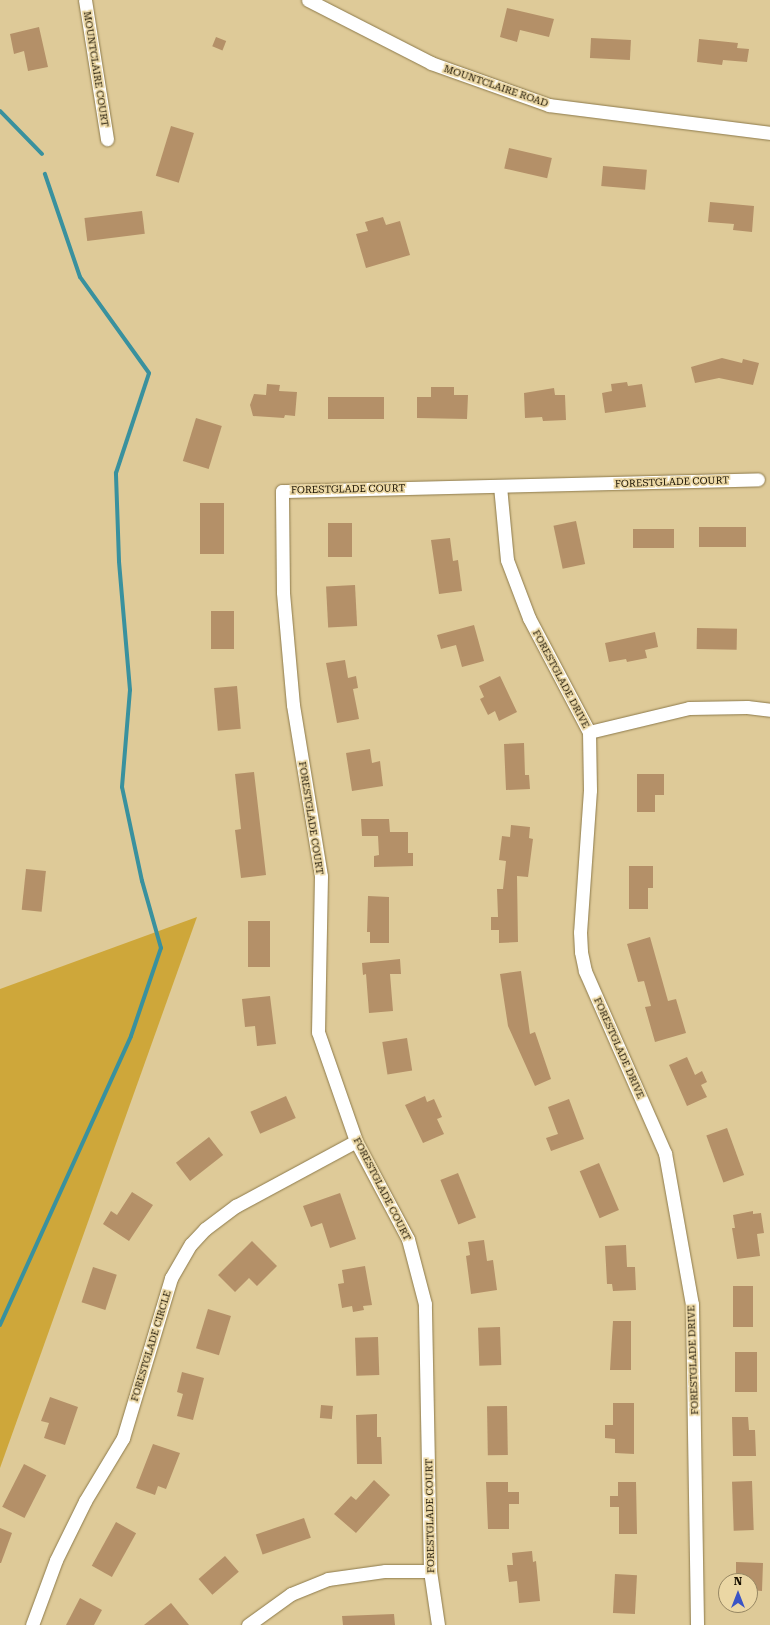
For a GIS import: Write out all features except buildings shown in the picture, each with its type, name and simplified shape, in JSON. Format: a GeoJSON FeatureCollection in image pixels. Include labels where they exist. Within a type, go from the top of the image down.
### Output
{"type":"FeatureCollection","features":[{"type":"Feature","properties":{"kind":"street","name":"MOUNTCLAIRE COURT"},"geometry":{"type":"LineString","coordinates":[[85,0],[106,138]]}},
{"type":"Feature","properties":{"kind":"street","name":"MOUNTCLAIRE ROAD"},"geometry":{"type":"LineString","coordinates":[[308,0],[431,62],[549,105],[770,133]]}},
{"type":"Feature","properties":{"kind":"street","name":"FORESTGLADE COURT"},"geometry":{"type":"LineString","coordinates":[[438,1625],[430,1570],[425,1304],[408,1239],[356,1141],[318,1032],[320,876],[293,705],[284,592],[282,490],[758,479]]}},
{"type":"Feature","properties":{"kind":"street","name":"FORESTGLADE DRIVE"},"geometry":{"type":"LineString","coordinates":[[500,486],[510,567],[529,618],[589,732],[590,790],[580,932],[581,952],[585,971],[665,1153],[690,1296],[697,1532],[697,1625]]}},
{"type":"Feature","properties":{"kind":"street"},"geometry":{"type":"LineString","coordinates":[[589,732],[689,708],[747,707],[770,710]]}},
{"type":"Feature","properties":{"kind":"street","name":"FORESTGLADE CIRCLE"},"geometry":{"type":"LineString","coordinates":[[32,1625],[56,1560],[85,1501],[123,1438],[171,1278],[191,1244],[205,1230],[236,1206],[356,1141]]}},
{"type":"Feature","properties":{"kind":"street"},"geometry":{"type":"LineString","coordinates":[[248,1625],[291,1594],[328,1579],[385,1571],[430,1570]]}},
{"type":"Feature","properties":{"kind":"shaded area"},"geometry":{"type":"Polygon","coordinates":[[[197,917],[0,1468],[0,989],[197,917]]]}},
{"type":"Feature","properties":{"kind":"waterway"},"geometry":{"type":"LineString","coordinates":[[0,111],[42,154]]}},
{"type":"Feature","properties":{"kind":"waterway"},"geometry":{"type":"LineString","coordinates":[[0,1325],[131,1036],[161,948],[142,881],[122,787],[130,690],[119,561],[116,473],[149,373],[80,277],[45,174]]}}]}
